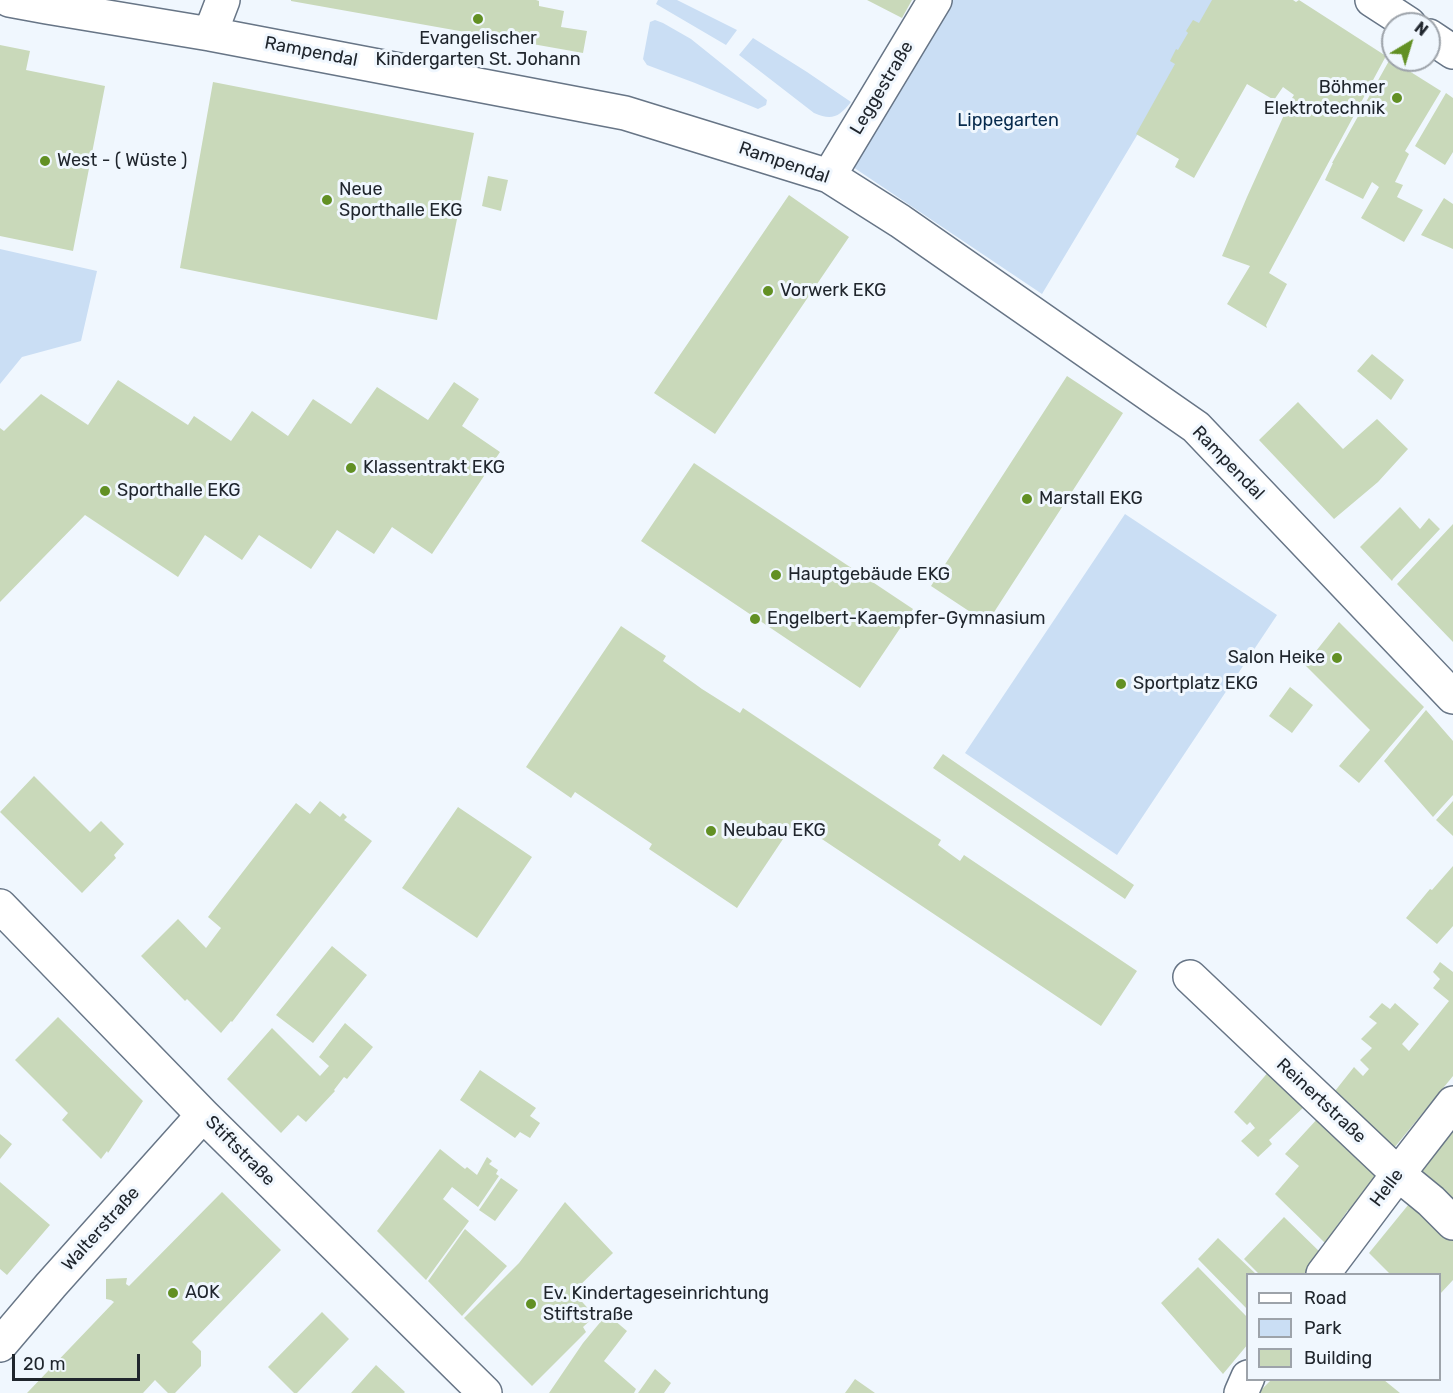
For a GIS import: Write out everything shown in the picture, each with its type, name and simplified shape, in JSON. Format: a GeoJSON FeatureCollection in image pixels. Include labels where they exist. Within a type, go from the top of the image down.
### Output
{"type":"FeatureCollection","features":[{"type":"Feature","properties":{"kind":"street","name":"Rampendal"},"geometry":{"type":"LineString","coordinates":[[9,0],[210,34],[625,113],[829,176],[900,221],[1196,427],[1453,697]]}},
{"type":"Feature","properties":{"kind":"street"},"geometry":{"type":"LineString","coordinates":[[210,34],[223,0]]}},
{"type":"Feature","properties":{"kind":"street","name":"Leggestraße"},"geometry":{"type":"LineString","coordinates":[[829,176],[935,0]]}},
{"type":"Feature","properties":{"kind":"street"},"geometry":{"type":"LineString","coordinates":[[1372,0],[1390,12]]}},
{"type":"Feature","properties":{"kind":"street","name":"Stiftstraße"},"geometry":{"type":"LineString","coordinates":[[0,906],[203,1115],[485,1393]]}},
{"type":"Feature","properties":{"kind":"street","name":"Reinertstraße"},"geometry":{"type":"LineString","coordinates":[[1190,977],[1453,1223]]}},
{"type":"Feature","properties":{"kind":"street","name":"Helle"},"geometry":{"type":"LineString","coordinates":[[1324,1273],[1453,1103]]}},
{"type":"Feature","properties":{"kind":"street","name":"Walterstraße"},"geometry":{"type":"LineString","coordinates":[[0,1345],[203,1115]]}},
{"type":"Feature","properties":{"kind":"green space"},"geometry":{"type":"Polygon","coordinates":[[[658,0],[677,0],[737,30],[726,45],[656,4],[658,0]]]}},
{"type":"Feature","properties":{"kind":"green space","name":"Lippegarten"},"geometry":{"type":"Polygon","coordinates":[[[945,0],[1218,0],[1042,294],[847,163],[945,0]]]}},
{"type":"Feature","properties":{"kind":"green space"},"geometry":{"type":"Polygon","coordinates":[[[655,20],[691,39],[767,100],[766,105],[758,109],[647,65],[643,59],[650,22],[655,20]]]}},
{"type":"Feature","properties":{"kind":"green space"},"geometry":{"type":"Polygon","coordinates":[[[753,38],[851,102],[835,116],[826,117],[814,113],[739,55],[753,38]]]}},
{"type":"Feature","properties":{"kind":"green space"},"geometry":{"type":"Polygon","coordinates":[[[0,249],[97,271],[81,341],[22,357],[0,384],[0,249]]]}},
{"type":"Feature","properties":{"kind":"green space","name":"Sportplatz EKG"},"geometry":{"type":"Polygon","coordinates":[[[1125,514],[1277,615],[1117,855],[965,753],[1125,514]]]}},
{"type":"Feature","properties":{"kind":"building","name":"Evangelischer Kindergarten St. Johann"},"geometry":{"type":"Polygon","coordinates":[[[291,0],[536,0],[539,1],[539,6],[564,11],[561,27],[587,31],[583,53],[291,0]]]}},
{"type":"Feature","properties":{"kind":"building"},"geometry":{"type":"Polygon","coordinates":[[[867,0],[912,0],[902,18],[867,0]]]}},
{"type":"Feature","properties":{"kind":"building"},"geometry":{"type":"Polygon","coordinates":[[[1212,0],[1293,0],[1296,2],[1299,0],[1381,53],[1381,65],[1269,273],[1287,284],[1266,325],[1267,328],[1227,304],[1250,266],[1222,256],[1284,115],[1282,113],[1294,95],[1283,87],[1274,100],[1247,84],[1194,178],[1175,167],[1179,159],[1136,134],[1175,64],[1170,61],[1188,33],[1186,31],[1193,20],[1199,23],[1212,0]]]}},
{"type":"Feature","properties":{"kind":"building","name":"West - ( Wüste )"},"geometry":{"type":"Polygon","coordinates":[[[0,45],[30,51],[26,70],[105,86],[73,251],[0,236],[0,45]]]}},
{"type":"Feature","properties":{"kind":"building"},"geometry":{"type":"Polygon","coordinates":[[[1383,72],[1411,72],[1441,91],[1405,151],[1409,154],[1395,182],[1403,185],[1397,197],[1423,210],[1404,242],[1361,218],[1379,187],[1372,182],[1363,199],[1325,180],[1332,163],[1383,72]]]}},
{"type":"Feature","properties":{"kind":"building","name":"Neue Sporthalle EKG"},"geometry":{"type":"Polygon","coordinates":[[[213,82],[474,133],[437,320],[180,268],[213,82]]]}},
{"type":"Feature","properties":{"kind":"building"},"geometry":{"type":"Polygon","coordinates":[[[1446,93],[1453,98],[1453,152],[1445,165],[1415,146],[1446,93]]]}},
{"type":"Feature","properties":{"kind":"building"},"geometry":{"type":"Polygon","coordinates":[[[488,176],[508,180],[501,211],[482,206],[488,176]]]}},
{"type":"Feature","properties":{"kind":"building","name":"Vorwerk EKG"},"geometry":{"type":"Polygon","coordinates":[[[789,195],[849,237],[715,434],[654,393],[789,195]]]}},
{"type":"Feature","properties":{"kind":"building"},"geometry":{"type":"Polygon","coordinates":[[[1444,198],[1453,204],[1453,249],[1421,235],[1444,198]]]}},
{"type":"Feature","properties":{"kind":"building"},"geometry":{"type":"Polygon","coordinates":[[[1372,354],[1404,380],[1391,400],[1357,371],[1372,354]]]}},
{"type":"Feature","properties":{"kind":"building","name":"Marstall EKG"},"geometry":{"type":"Polygon","coordinates":[[[1067,376],[1123,413],[987,623],[931,586],[1067,376]]]}},
{"type":"Feature","properties":{"kind":"building"},"geometry":{"type":"Polygon","coordinates":[[[118,380],[188,425],[194,416],[231,441],[252,411],[288,436],[313,399],[351,424],[377,387],[428,420],[454,382],[479,399],[462,426],[500,452],[432,554],[392,527],[374,554],[337,530],[311,569],[259,535],[242,560],[205,535],[178,577],[85,515],[0,602],[0,428],[4,431],[41,394],[88,425],[118,380]]]}},
{"type":"Feature","properties":{"kind":"building"},"geometry":{"type":"Polygon","coordinates":[[[1298,402],[1343,449],[1377,419],[1408,449],[1378,482],[1334,519],[1259,440],[1298,402]]]}},
{"type":"Feature","properties":{"kind":"building","name":"Hauptgebäude EKG"},"geometry":{"type":"Polygon","coordinates":[[[694,463],[913,609],[860,688],[641,541],[694,463]]]}},
{"type":"Feature","properties":{"kind":"building"},"geometry":{"type":"Polygon","coordinates":[[[1400,507],[1420,529],[1429,518],[1440,529],[1392,581],[1360,547],[1400,507]]]}},
{"type":"Feature","properties":{"kind":"building"},"geometry":{"type":"Polygon","coordinates":[[[1453,524],[1453,642],[1397,584],[1453,524]]]}},
{"type":"Feature","properties":{"kind":"building"},"geometry":{"type":"Polygon","coordinates":[[[1339,622],[1424,707],[1359,783],[1339,766],[1370,730],[1305,665],[1339,622]]]}},
{"type":"Feature","properties":{"kind":"building","name":"Neubau EKG"},"geometry":{"type":"Polygon","coordinates":[[[621,626],[666,656],[663,661],[702,689],[740,713],[743,708],[941,840],[938,845],[960,861],[964,855],[1137,971],[1101,1026],[795,821],[737,908],[649,849],[652,844],[575,792],[571,798],[526,767],[621,626]]]}},
{"type":"Feature","properties":{"kind":"building"},"geometry":{"type":"Polygon","coordinates":[[[1290,687],[1313,705],[1292,733],[1269,716],[1290,687]]]}},
{"type":"Feature","properties":{"kind":"building"},"geometry":{"type":"Polygon","coordinates":[[[1426,710],[1453,741],[1453,795],[1433,817],[1384,761],[1426,710]]]}},
{"type":"Feature","properties":{"kind":"building"},"geometry":{"type":"Polygon","coordinates":[[[943,754],[1134,885],[1125,899],[933,768],[943,754]]]}},
{"type":"Feature","properties":{"kind":"building"},"geometry":{"type":"Polygon","coordinates":[[[34,776],[90,832],[101,821],[124,844],[114,855],[116,858],[82,893],[0,812],[34,776]]]}},
{"type":"Feature","properties":{"kind":"building"},"geometry":{"type":"Polygon","coordinates":[[[320,801],[340,817],[343,813],[347,817],[344,820],[372,841],[232,1022],[221,1033],[187,999],[185,1001],[141,956],[178,919],[206,948],[221,928],[208,917],[296,803],[310,814],[320,801]]]}},
{"type":"Feature","properties":{"kind":"building"},"geometry":{"type":"Polygon","coordinates":[[[1453,801],[1453,836],[1436,820],[1453,801]]]}},
{"type":"Feature","properties":{"kind":"building"},"geometry":{"type":"Polygon","coordinates":[[[458,807],[532,857],[477,938],[402,888],[458,807]]]}},
{"type":"Feature","properties":{"kind":"building"},"geometry":{"type":"Polygon","coordinates":[[[1453,866],[1453,926],[1437,944],[1406,918],[1453,866]]]}},
{"type":"Feature","properties":{"kind":"building"},"geometry":{"type":"Polygon","coordinates":[[[332,946],[367,975],[313,1043],[276,1015],[332,946]]]}},
{"type":"Feature","properties":{"kind":"building"},"geometry":{"type":"Polygon","coordinates":[[[1440,962],[1453,972],[1453,1076],[1394,1148],[1335,1091],[1354,1067],[1363,1076],[1369,1069],[1360,1060],[1372,1048],[1361,1039],[1377,1023],[1369,1017],[1382,1003],[1390,1009],[1395,1003],[1419,1024],[1402,1044],[1409,1051],[1449,1001],[1433,988],[1440,979],[1433,972],[1440,962]]]}},
{"type":"Feature","properties":{"kind":"building"},"geometry":{"type":"Polygon","coordinates":[[[58,1017],[143,1101],[108,1153],[107,1151],[101,1159],[62,1120],[68,1113],[15,1060],[58,1017]]]}},
{"type":"Feature","properties":{"kind":"building"},"geometry":{"type":"Polygon","coordinates":[[[345,1023],[373,1047],[347,1079],[344,1077],[335,1091],[306,1122],[298,1115],[281,1133],[227,1079],[272,1028],[320,1076],[329,1066],[319,1057],[345,1023]]]}},
{"type":"Feature","properties":{"kind":"building"},"geometry":{"type":"Polygon","coordinates":[[[480,1070],[536,1108],[530,1116],[540,1123],[530,1138],[520,1132],[515,1138],[460,1100],[480,1070]]]}},
{"type":"Feature","properties":{"kind":"building"},"geometry":{"type":"Polygon","coordinates":[[[1270,1070],[1306,1105],[1269,1140],[1272,1144],[1258,1157],[1241,1141],[1255,1128],[1250,1122],[1247,1125],[1234,1112],[1270,1070]]]}},
{"type":"Feature","properties":{"kind":"building"},"geometry":{"type":"Polygon","coordinates":[[[1319,1117],[1377,1175],[1325,1243],[1275,1194],[1299,1166],[1285,1154],[1319,1117]]]}},
{"type":"Feature","properties":{"kind":"building"},"geometry":{"type":"Polygon","coordinates":[[[1453,1120],[1453,1203],[1413,1171],[1453,1120]]]}},
{"type":"Feature","properties":{"kind":"building"},"geometry":{"type":"Polygon","coordinates":[[[0,1134],[12,1144],[0,1159],[0,1134]]]}},
{"type":"Feature","properties":{"kind":"building"},"geometry":{"type":"Polygon","coordinates":[[[440,1149],[465,1169],[467,1167],[477,1175],[487,1157],[492,1161],[489,1164],[498,1170],[496,1174],[499,1176],[478,1207],[452,1187],[443,1199],[469,1221],[426,1280],[377,1231],[440,1149]]]}},
{"type":"Feature","properties":{"kind":"building"},"geometry":{"type":"Polygon","coordinates":[[[501,1178],[518,1190],[495,1221],[479,1210],[501,1178]]]}},
{"type":"Feature","properties":{"kind":"building"},"geometry":{"type":"Polygon","coordinates":[[[0,1182],[50,1225],[7,1275],[0,1269],[0,1182]]]}},
{"type":"Feature","properties":{"kind":"building","name":"AOK"},"geometry":{"type":"Polygon","coordinates":[[[222,1192],[281,1250],[192,1342],[201,1351],[201,1366],[175,1393],[168,1393],[155,1380],[143,1393],[27,1393],[114,1302],[106,1299],[106,1279],[127,1278],[126,1284],[129,1286],[222,1192]]]}},
{"type":"Feature","properties":{"kind":"building"},"geometry":{"type":"Polygon","coordinates":[[[1413,1199],[1453,1239],[1453,1280],[1441,1293],[1441,1273],[1389,1273],[1369,1253],[1413,1199]]]}},
{"type":"Feature","properties":{"kind":"building","name":"Ev. Kindertageseinrichtung Stiftstraße"},"geometry":{"type":"Polygon","coordinates":[[[565,1202],[613,1253],[573,1292],[595,1316],[583,1327],[586,1332],[532,1386],[464,1318],[519,1263],[565,1202]]]}},
{"type":"Feature","properties":{"kind":"building"},"geometry":{"type":"Polygon","coordinates":[[[1284,1217],[1323,1255],[1307,1273],[1258,1273],[1244,1259],[1284,1217]]]}},
{"type":"Feature","properties":{"kind":"building"},"geometry":{"type":"Polygon","coordinates":[[[465,1229],[507,1266],[462,1316],[428,1281],[465,1229]]]}},
{"type":"Feature","properties":{"kind":"building"},"geometry":{"type":"Polygon","coordinates":[[[1218,1238],[1255,1273],[1246,1273],[1246,1308],[1198,1259],[1218,1238]]]}},
{"type":"Feature","properties":{"kind":"building"},"geometry":{"type":"Polygon","coordinates":[[[1198,1267],[1246,1316],[1246,1346],[1223,1374],[1161,1303],[1198,1267]]]}},
{"type":"Feature","properties":{"kind":"building"},"geometry":{"type":"Polygon","coordinates":[[[322,1312],[349,1339],[297,1393],[294,1393],[268,1367],[322,1312]]]}},
{"type":"Feature","properties":{"kind":"building"},"geometry":{"type":"Polygon","coordinates":[[[607,1314],[627,1331],[604,1361],[636,1389],[634,1393],[549,1393],[583,1343],[607,1314]]]}},
{"type":"Feature","properties":{"kind":"building"},"geometry":{"type":"Polygon","coordinates":[[[376,1365],[405,1392],[351,1393],[376,1365]]]}},
{"type":"Feature","properties":{"kind":"building"},"geometry":{"type":"Polygon","coordinates":[[[655,1369],[671,1383],[664,1393],[638,1393],[655,1369]]]}},
{"type":"Feature","properties":{"kind":"building"},"geometry":{"type":"Polygon","coordinates":[[[855,1379],[875,1393],[845,1393],[855,1379]]]}},
{"type":"Feature","properties":{"kind":"building"},"geometry":{"type":"Polygon","coordinates":[[[1270,1381],[1385,1381],[1400,1393],[1258,1393],[1270,1381]]]}},
{"type":"Feature","properties":{"kind":"place","name":"Evangelischer Kindergarten St. Johann"},"geometry":{"type":"Point","coordinates":[478,19]}},
{"type":"Feature","properties":{"kind":"place","name":"Böhmer Elektrotechnik"},"geometry":{"type":"Point","coordinates":[1397,98]}},
{"type":"Feature","properties":{"kind":"place","name":"West - ( Wüste )"},"geometry":{"type":"Point","coordinates":[45,161]}},
{"type":"Feature","properties":{"kind":"place","name":"Neue Sporthalle EKG"},"geometry":{"type":"Point","coordinates":[327,200]}},
{"type":"Feature","properties":{"kind":"place","name":"Vorwerk EKG"},"geometry":{"type":"Point","coordinates":[768,291]}},
{"type":"Feature","properties":{"kind":"place","name":"Klassentrakt EKG"},"geometry":{"type":"Point","coordinates":[351,468]}},
{"type":"Feature","properties":{"kind":"place","name":"Sporthalle EKG"},"geometry":{"type":"Point","coordinates":[105,491]}},
{"type":"Feature","properties":{"kind":"place","name":"Marstall EKG"},"geometry":{"type":"Point","coordinates":[1027,499]}},
{"type":"Feature","properties":{"kind":"place","name":"Hauptgebäude EKG"},"geometry":{"type":"Point","coordinates":[776,575]}},
{"type":"Feature","properties":{"kind":"place","name":"Engelbert-Kaempfer-Gymnasium"},"geometry":{"type":"Point","coordinates":[755,619]}},
{"type":"Feature","properties":{"kind":"place","name":"Salon Heike"},"geometry":{"type":"Point","coordinates":[1337,658]}},
{"type":"Feature","properties":{"kind":"place","name":"Sportplatz EKG"},"geometry":{"type":"Point","coordinates":[1121,684]}},
{"type":"Feature","properties":{"kind":"place","name":"Neubau EKG"},"geometry":{"type":"Point","coordinates":[711,831]}},
{"type":"Feature","properties":{"kind":"place","name":"AOK"},"geometry":{"type":"Point","coordinates":[173,1293]}},
{"type":"Feature","properties":{"kind":"place","name":"Ev. Kindertageseinrichtung Stiftstraße"},"geometry":{"type":"Point","coordinates":[531,1304]}}]}
